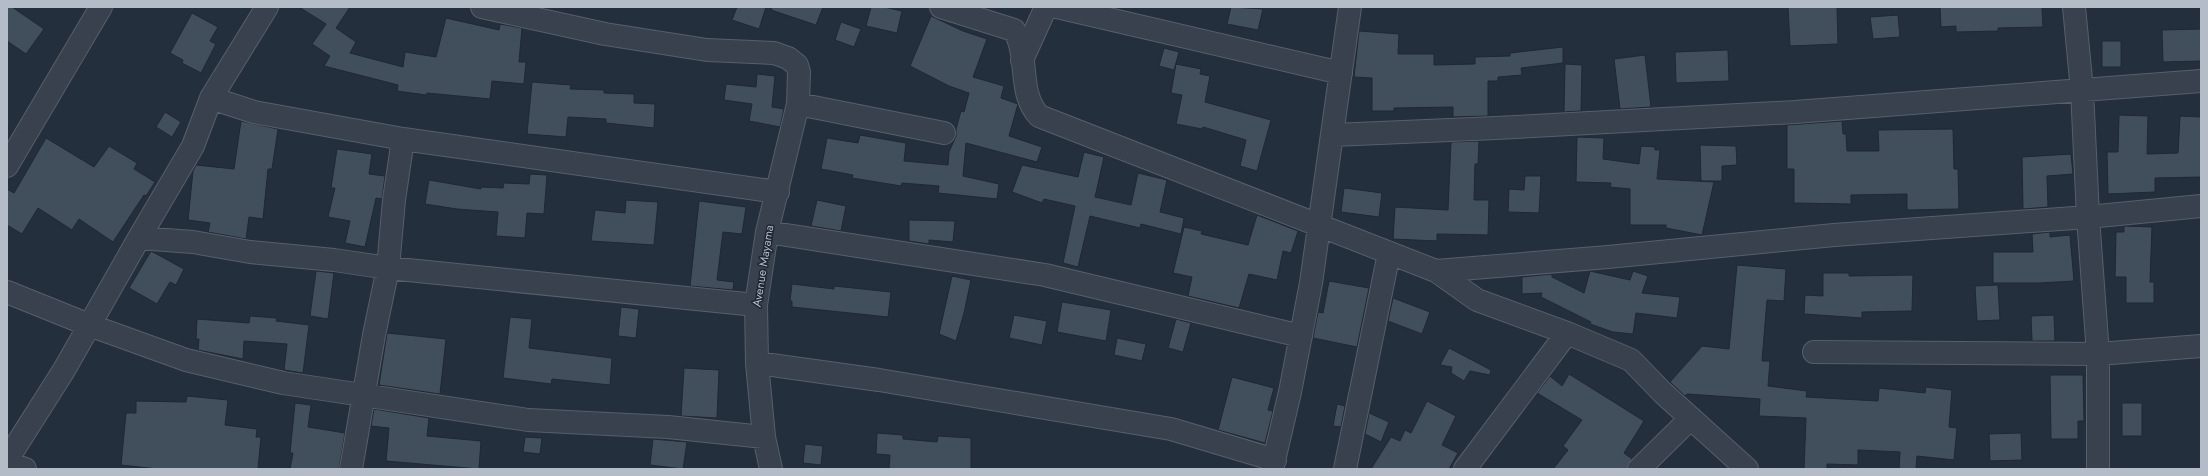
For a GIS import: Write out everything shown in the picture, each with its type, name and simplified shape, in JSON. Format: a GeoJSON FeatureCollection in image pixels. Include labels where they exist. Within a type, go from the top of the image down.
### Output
{"type":"FeatureCollection","features":[{"type":"Feature","properties":{"kind":"street"},"geometry":{"type":"LineString","coordinates":[[7,166],[101,7]]}},
{"type":"Feature","properties":{"kind":"street"},"geometry":{"type":"LineString","coordinates":[[25,469],[7,462],[64,370],[193,146],[211,98],[268,7]]}},
{"type":"Feature","properties":{"kind":"street","name":"Avenue Mayama"},"geometry":{"type":"LineString","coordinates":[[482,7],[613,35],[707,50],[774,53],[788,58],[797,65],[799,72],[798,104],[778,192],[767,232],[756,305],[757,363],[764,437],[772,469]]}},
{"type":"Feature","properties":{"kind":"street"},"geometry":{"type":"LineString","coordinates":[[941,7],[1014,30],[1020,39],[1027,99],[1039,116],[1436,271],[1477,300],[1566,333],[1630,360],[1747,469]]}},
{"type":"Feature","properties":{"kind":"street"},"geometry":{"type":"LineString","coordinates":[[1022,60],[1046,7]]}},
{"type":"Feature","properties":{"kind":"street"},"geometry":{"type":"LineString","coordinates":[[1057,7],[1341,72]]}},
{"type":"Feature","properties":{"kind":"street"},"geometry":{"type":"LineString","coordinates":[[757,363],[879,380],[1171,429],[1273,465],[1311,283],[1334,135],[1350,7]]}},
{"type":"Feature","properties":{"kind":"street"},"geometry":{"type":"LineString","coordinates":[[2074,7],[2082,90],[2088,216],[2098,354],[2098,469]]}},
{"type":"Feature","properties":{"kind":"street"},"geometry":{"type":"LineString","coordinates":[[1334,135],[1795,112],[2201,81]]}},
{"type":"Feature","properties":{"kind":"street"},"geometry":{"type":"LineString","coordinates":[[211,98],[254,112],[403,139],[778,192]]}},
{"type":"Feature","properties":{"kind":"street"},"geometry":{"type":"LineString","coordinates":[[798,104],[944,133]]}},
{"type":"Feature","properties":{"kind":"street"},"geometry":{"type":"LineString","coordinates":[[351,469],[388,268],[394,200],[403,139]]}},
{"type":"Feature","properties":{"kind":"street"},"geometry":{"type":"LineString","coordinates":[[1436,271],[1616,257],[1834,235],[2201,206]]}},
{"type":"Feature","properties":{"kind":"street"},"geometry":{"type":"LineString","coordinates":[[767,232],[1045,275],[1301,336]]}},
{"type":"Feature","properties":{"kind":"street"},"geometry":{"type":"LineString","coordinates":[[139,238],[193,242],[250,252],[334,260],[388,268],[756,305]]}},
{"type":"Feature","properties":{"kind":"street"},"geometry":{"type":"LineString","coordinates":[[1345,469],[1389,252]]}},
{"type":"Feature","properties":{"kind":"street"},"geometry":{"type":"LineString","coordinates":[[7,292],[89,325],[186,360],[283,383],[528,420],[668,427],[764,437]]}},
{"type":"Feature","properties":{"kind":"street"},"geometry":{"type":"LineString","coordinates":[[1465,469],[1566,333]]}},
{"type":"Feature","properties":{"kind":"street"},"geometry":{"type":"LineString","coordinates":[[1814,352],[2098,354],[2201,346]]}},
{"type":"Feature","properties":{"kind":"street"},"geometry":{"type":"LineString","coordinates":[[1639,469],[1691,418]]}},
{"type":"Feature","properties":{"kind":"building"},"geometry":{"type":"Polygon","coordinates":[[[7,7],[12,7],[44,29],[26,54],[7,41],[7,7]]]}},
{"type":"Feature","properties":{"kind":"building"},"geometry":{"type":"Polygon","coordinates":[[[299,7],[350,7],[336,28],[356,42],[350,53],[403,67],[405,52],[436,57],[446,18],[499,30],[500,24],[522,28],[519,62],[526,62],[524,84],[492,81],[490,99],[427,93],[426,95],[397,91],[398,85],[324,66],[330,56],[312,44],[326,24],[299,7]]]}},
{"type":"Feature","properties":{"kind":"building"},"geometry":{"type":"Polygon","coordinates":[[[737,7],[766,7],[759,29],[732,20],[737,7]]]}},
{"type":"Feature","properties":{"kind":"building"},"geometry":{"type":"Polygon","coordinates":[[[772,7],[823,7],[816,25],[771,10],[772,7]]]}},
{"type":"Feature","properties":{"kind":"building"},"geometry":{"type":"Polygon","coordinates":[[[871,7],[884,7],[902,11],[897,33],[866,26],[871,7]]]}},
{"type":"Feature","properties":{"kind":"building"},"geometry":{"type":"Polygon","coordinates":[[[1231,7],[1263,9],[1258,30],[1227,24],[1231,7]]]}},
{"type":"Feature","properties":{"kind":"building"},"geometry":{"type":"Polygon","coordinates":[[[1788,7],[1837,7],[1838,44],[1790,46],[1788,7]]]}},
{"type":"Feature","properties":{"kind":"building"},"geometry":{"type":"Polygon","coordinates":[[[1940,7],[2042,7],[2043,27],[1998,28],[1998,31],[1956,32],[1956,26],[1941,27],[1940,7]]]}},
{"type":"Feature","properties":{"kind":"building"},"geometry":{"type":"Polygon","coordinates":[[[192,13],[218,27],[210,41],[216,44],[201,73],[182,63],[183,60],[170,53],[192,13]]]}},
{"type":"Feature","properties":{"kind":"building"},"geometry":{"type":"Polygon","coordinates":[[[1898,15],[1900,37],[1873,39],[1870,17],[1898,15]]]}},
{"type":"Feature","properties":{"kind":"building"},"geometry":{"type":"Polygon","coordinates":[[[931,16],[963,31],[987,39],[973,77],[1004,86],[1001,98],[1018,104],[1009,136],[1042,147],[1037,162],[966,143],[963,176],[999,184],[997,199],[938,193],[939,186],[902,183],[901,186],[852,178],[853,175],[821,169],[827,138],[858,143],[860,135],[906,143],[904,161],[948,165],[949,152],[956,136],[956,129],[961,111],[964,112],[969,93],[949,86],[910,66],[931,16]]]}},
{"type":"Feature","properties":{"kind":"building"},"geometry":{"type":"Polygon","coordinates":[[[841,22],[861,29],[854,47],[835,40],[841,22]]]}},
{"type":"Feature","properties":{"kind":"building"},"geometry":{"type":"Polygon","coordinates":[[[2201,29],[2201,61],[2163,62],[2162,30],[2201,29]]]}},
{"type":"Feature","properties":{"kind":"building"},"geometry":{"type":"Polygon","coordinates":[[[1359,31],[1399,34],[1398,54],[1434,54],[1434,65],[1475,64],[1475,57],[1510,56],[1510,53],[1563,47],[1563,63],[1521,68],[1522,75],[1498,77],[1498,81],[1488,81],[1488,116],[1453,117],[1453,107],[1394,108],[1394,111],[1372,111],[1372,78],[1354,77],[1359,31]]]}},
{"type":"Feature","properties":{"kind":"building"},"geometry":{"type":"Polygon","coordinates":[[[2102,41],[2121,41],[2121,67],[2102,67],[2102,41]]]}},
{"type":"Feature","properties":{"kind":"building"},"geometry":{"type":"Polygon","coordinates":[[[1164,48],[1179,52],[1174,70],[1159,66],[1164,48]]]}},
{"type":"Feature","properties":{"kind":"building"},"geometry":{"type":"Polygon","coordinates":[[[1728,50],[1729,81],[1676,83],[1675,52],[1728,50]]]}},
{"type":"Feature","properties":{"kind":"building"},"geometry":{"type":"Polygon","coordinates":[[[1645,55],[1651,107],[1620,109],[1614,59],[1645,55]]]}},
{"type":"Feature","properties":{"kind":"building"},"geometry":{"type":"Polygon","coordinates":[[[1176,64],[1201,69],[1200,74],[1210,76],[1205,102],[1271,120],[1257,171],[1240,166],[1246,140],[1203,127],[1202,129],[1176,124],[1182,95],[1171,93],[1176,64]]]}},
{"type":"Feature","properties":{"kind":"building"},"geometry":{"type":"Polygon","coordinates":[[[1565,64],[1582,65],[1581,111],[1564,112],[1565,64]]]}},
{"type":"Feature","properties":{"kind":"building"},"geometry":{"type":"Polygon","coordinates":[[[757,74],[775,76],[772,107],[784,109],[780,127],[749,121],[752,104],[724,100],[726,84],[756,87],[757,74]]]}},
{"type":"Feature","properties":{"kind":"building"},"geometry":{"type":"Polygon","coordinates":[[[532,82],[571,85],[570,89],[604,90],[604,93],[634,94],[634,103],[655,104],[654,128],[606,123],[606,119],[568,117],[566,137],[527,134],[532,82]]]}},
{"type":"Feature","properties":{"kind":"building"},"geometry":{"type":"Polygon","coordinates":[[[165,112],[181,122],[172,137],[156,127],[165,112]]]}},
{"type":"Feature","properties":{"kind":"building"},"geometry":{"type":"Polygon","coordinates":[[[2119,115],[2148,116],[2147,154],[2178,153],[2180,116],[2201,117],[2201,177],[2155,178],[2155,192],[2108,194],[2107,152],[2118,152],[2119,115]]]}},
{"type":"Feature","properties":{"kind":"building"},"geometry":{"type":"Polygon","coordinates":[[[241,121],[278,129],[272,169],[268,169],[263,219],[249,217],[246,239],[208,232],[210,223],[188,220],[193,171],[196,165],[234,169],[241,121]]]}},
{"type":"Feature","properties":{"kind":"building"},"geometry":{"type":"Polygon","coordinates":[[[1842,121],[1843,134],[1846,134],[1847,151],[1879,151],[1878,130],[1953,129],[1954,169],[1958,169],[1959,209],[1907,210],[1907,194],[1851,195],[1851,204],[1794,203],[1794,169],[1787,169],[1787,125],[1842,121]]]}},
{"type":"Feature","properties":{"kind":"building"},"geometry":{"type":"Polygon","coordinates":[[[1577,137],[1604,138],[1603,159],[1639,164],[1641,146],[1655,147],[1655,150],[1660,150],[1657,179],[1714,182],[1702,235],[1666,228],[1666,225],[1630,225],[1630,189],[1610,187],[1611,183],[1576,182],[1577,137]]]}},
{"type":"Feature","properties":{"kind":"building"},"geometry":{"type":"Polygon","coordinates":[[[46,138],[94,167],[109,146],[137,163],[134,169],[155,182],[146,196],[144,195],[113,242],[79,219],[72,230],[38,208],[22,234],[7,225],[7,189],[14,193],[46,138]]]}},
{"type":"Feature","properties":{"kind":"building"},"geometry":{"type":"Polygon","coordinates":[[[1479,141],[1478,164],[1475,164],[1474,200],[1489,200],[1488,235],[1437,234],[1437,241],[1393,239],[1395,207],[1448,210],[1451,142],[1479,141]]]}},
{"type":"Feature","properties":{"kind":"building"},"geometry":{"type":"Polygon","coordinates":[[[1700,145],[1736,146],[1737,165],[1722,166],[1722,181],[1701,181],[1700,145]]]}},
{"type":"Feature","properties":{"kind":"building"},"geometry":{"type":"Polygon","coordinates":[[[337,149],[372,154],[369,174],[385,176],[382,199],[376,198],[365,247],[345,243],[350,221],[328,217],[335,188],[331,188],[337,149]]]}},
{"type":"Feature","properties":{"kind":"building"},"geometry":{"type":"Polygon","coordinates":[[[1084,152],[1104,157],[1095,197],[1131,205],[1138,173],[1167,180],[1160,212],[1184,218],[1181,234],[1141,224],[1140,228],[1090,216],[1078,267],[1063,263],[1075,206],[1044,199],[1042,203],[1012,192],[1022,165],[1078,177],[1084,152]]]}},
{"type":"Feature","properties":{"kind":"building"},"geometry":{"type":"Polygon","coordinates":[[[2071,154],[2073,174],[2047,176],[2048,207],[2023,209],[2022,157],[2071,154]]]}},
{"type":"Feature","properties":{"kind":"building"},"geometry":{"type":"Polygon","coordinates":[[[530,174],[547,175],[544,214],[527,213],[525,238],[496,236],[498,212],[457,209],[425,204],[429,180],[481,189],[481,187],[503,188],[504,183],[529,184],[530,174]]]}},
{"type":"Feature","properties":{"kind":"building"},"geometry":{"type":"Polygon","coordinates":[[[1525,176],[1541,176],[1539,213],[1508,212],[1509,189],[1524,190],[1525,176]]]}},
{"type":"Feature","properties":{"kind":"building"},"geometry":{"type":"Polygon","coordinates":[[[1344,188],[1382,193],[1379,217],[1341,212],[1344,188]]]}},
{"type":"Feature","properties":{"kind":"building"},"geometry":{"type":"Polygon","coordinates":[[[626,200],[658,202],[654,245],[591,241],[595,210],[625,213],[626,200]]]}},
{"type":"Feature","properties":{"kind":"building"},"geometry":{"type":"Polygon","coordinates":[[[817,200],[846,206],[841,231],[811,226],[817,200]]]}},
{"type":"Feature","properties":{"kind":"building"},"geometry":{"type":"Polygon","coordinates":[[[699,201],[746,207],[742,234],[723,232],[717,280],[734,282],[733,290],[690,286],[699,201]]]}},
{"type":"Feature","properties":{"kind":"building"},"geometry":{"type":"Polygon","coordinates":[[[1257,215],[1298,231],[1291,253],[1283,251],[1277,280],[1249,274],[1239,308],[1188,296],[1192,277],[1173,273],[1184,227],[1202,231],[1201,234],[1248,245],[1257,215]]]}},
{"type":"Feature","properties":{"kind":"building"},"geometry":{"type":"Polygon","coordinates":[[[909,220],[955,221],[953,242],[929,240],[929,244],[909,241],[909,220]]]}},
{"type":"Feature","properties":{"kind":"building"},"geometry":{"type":"Polygon","coordinates":[[[2124,226],[2152,227],[2150,282],[2154,282],[2154,303],[2126,303],[2126,277],[2115,277],[2116,232],[2124,232],[2124,226]]]}},
{"type":"Feature","properties":{"kind":"building"},"geometry":{"type":"Polygon","coordinates":[[[2050,232],[2050,237],[2070,235],[2074,281],[1993,283],[1993,252],[2033,252],[2032,234],[2050,232]]]}},
{"type":"Feature","properties":{"kind":"building"},"geometry":{"type":"Polygon","coordinates":[[[151,251],[184,269],[176,285],[170,282],[157,304],[129,288],[151,251]]]}},
{"type":"Feature","properties":{"kind":"building"},"geometry":{"type":"Polygon","coordinates":[[[1737,265],[1786,269],[1784,301],[1767,300],[1762,361],[1770,361],[1768,386],[1807,391],[1806,397],[1878,401],[1879,388],[1925,393],[1926,387],[1952,390],[1949,427],[1957,428],[1954,460],[1917,456],[1916,469],[1899,469],[1900,452],[1858,450],[1858,465],[1827,464],[1827,469],[1804,469],[1806,418],[1759,416],[1760,399],[1687,394],[1685,396],[1670,382],[1702,346],[1729,349],[1737,265]]]}},
{"type":"Feature","properties":{"kind":"building"},"geometry":{"type":"Polygon","coordinates":[[[316,271],[334,273],[328,319],[310,316],[316,271]]]}},
{"type":"Feature","properties":{"kind":"building"},"geometry":{"type":"Polygon","coordinates":[[[1590,271],[1630,280],[1633,271],[1648,276],[1642,293],[1680,297],[1677,318],[1636,313],[1633,334],[1613,332],[1590,324],[1591,322],[1541,297],[1542,293],[1522,294],[1522,277],[1552,274],[1552,277],[1584,293],[1590,271]]]}},
{"type":"Feature","properties":{"kind":"building"},"geometry":{"type":"Polygon","coordinates":[[[1823,273],[1849,273],[1849,276],[1913,275],[1912,311],[1862,312],[1862,318],[1804,314],[1805,295],[1823,296],[1823,273]]]}},
{"type":"Feature","properties":{"kind":"building"},"geometry":{"type":"Polygon","coordinates":[[[952,276],[971,280],[956,341],[939,334],[952,276]]]}},
{"type":"Feature","properties":{"kind":"building"},"geometry":{"type":"Polygon","coordinates":[[[1329,281],[1369,288],[1357,347],[1313,338],[1318,312],[1323,313],[1329,281]]]}},
{"type":"Feature","properties":{"kind":"building"},"geometry":{"type":"Polygon","coordinates":[[[792,284],[834,289],[834,286],[891,292],[888,317],[792,307],[792,301],[790,301],[792,284]]]}},
{"type":"Feature","properties":{"kind":"building"},"geometry":{"type":"Polygon","coordinates":[[[1998,285],[2000,320],[1977,321],[1975,286],[1998,285]]]}},
{"type":"Feature","properties":{"kind":"building"},"geometry":{"type":"Polygon","coordinates":[[[1393,298],[1430,312],[1422,334],[1388,321],[1393,298]]]}},
{"type":"Feature","properties":{"kind":"building"},"geometry":{"type":"Polygon","coordinates":[[[1062,302],[1111,310],[1106,341],[1057,332],[1062,302]]]}},
{"type":"Feature","properties":{"kind":"building"},"geometry":{"type":"Polygon","coordinates":[[[621,307],[639,309],[636,338],[618,336],[621,307]]]}},
{"type":"Feature","properties":{"kind":"building"},"geometry":{"type":"Polygon","coordinates":[[[1014,315],[1047,321],[1042,345],[1009,338],[1014,315]]]}},
{"type":"Feature","properties":{"kind":"building"},"geometry":{"type":"Polygon","coordinates":[[[2054,315],[2055,341],[2032,341],[2031,316],[2054,315]]]}},
{"type":"Feature","properties":{"kind":"building"},"geometry":{"type":"Polygon","coordinates":[[[250,316],[277,318],[276,321],[309,325],[303,373],[284,370],[287,344],[244,341],[243,359],[198,350],[199,339],[196,339],[197,319],[249,323],[250,316]]]}},
{"type":"Feature","properties":{"kind":"building"},"geometry":{"type":"Polygon","coordinates":[[[510,317],[532,319],[529,348],[612,358],[610,385],[552,379],[551,384],[503,378],[510,317]]]}},
{"type":"Feature","properties":{"kind":"building"},"geometry":{"type":"Polygon","coordinates":[[[1176,319],[1191,323],[1183,352],[1168,348],[1176,319]]]}},
{"type":"Feature","properties":{"kind":"building"},"geometry":{"type":"Polygon","coordinates":[[[387,333],[446,339],[440,394],[379,385],[387,333]]]}},
{"type":"Feature","properties":{"kind":"building"},"geometry":{"type":"Polygon","coordinates":[[[1117,338],[1146,344],[1142,361],[1114,355],[1117,338]]]}},
{"type":"Feature","properties":{"kind":"building"},"geometry":{"type":"Polygon","coordinates":[[[1449,348],[1491,370],[1490,375],[1470,371],[1464,381],[1451,373],[1452,367],[1440,365],[1449,348]]]}},
{"type":"Feature","properties":{"kind":"building"},"geometry":{"type":"Polygon","coordinates":[[[684,368],[719,370],[717,418],[681,416],[684,368]]]}},
{"type":"Feature","properties":{"kind":"building"},"geometry":{"type":"Polygon","coordinates":[[[1569,374],[1644,421],[1624,453],[1632,459],[1627,469],[1553,469],[1568,450],[1563,446],[1582,420],[1537,393],[1550,376],[1562,386],[1569,374]]]}},
{"type":"Feature","properties":{"kind":"building"},"geometry":{"type":"Polygon","coordinates":[[[2050,375],[2083,375],[2084,421],[2078,421],[2078,439],[2051,439],[2050,375]]]}},
{"type":"Feature","properties":{"kind":"building"},"geometry":{"type":"Polygon","coordinates":[[[1232,377],[1274,388],[1268,410],[1273,411],[1265,443],[1218,430],[1232,377]]]}},
{"type":"Feature","properties":{"kind":"building"},"geometry":{"type":"Polygon","coordinates":[[[187,396],[228,400],[225,425],[257,429],[256,437],[261,437],[258,469],[158,469],[121,465],[126,413],[136,413],[136,401],[186,402],[187,396]]]}},
{"type":"Feature","properties":{"kind":"building"},"geometry":{"type":"Polygon","coordinates":[[[1427,401],[1456,416],[1442,445],[1458,453],[1449,469],[1371,469],[1391,437],[1400,441],[1405,430],[1411,433],[1427,401]]]}},
{"type":"Feature","properties":{"kind":"building"},"geometry":{"type":"Polygon","coordinates":[[[295,403],[311,405],[308,427],[345,433],[339,469],[290,469],[293,453],[290,453],[295,403]]]}},
{"type":"Feature","properties":{"kind":"building"},"geometry":{"type":"Polygon","coordinates":[[[2122,403],[2142,403],[2142,436],[2122,436],[2122,403]]]}},
{"type":"Feature","properties":{"kind":"building"},"geometry":{"type":"Polygon","coordinates":[[[1337,404],[1345,406],[1341,427],[1333,426],[1337,404]]]}},
{"type":"Feature","properties":{"kind":"building"},"geometry":{"type":"Polygon","coordinates":[[[374,409],[429,418],[427,436],[481,441],[479,469],[386,461],[389,428],[371,426],[374,409]]]}},
{"type":"Feature","properties":{"kind":"building"},"geometry":{"type":"Polygon","coordinates":[[[1369,413],[1389,422],[1381,442],[1365,434],[1369,413]]]}},
{"type":"Feature","properties":{"kind":"building"},"geometry":{"type":"Polygon","coordinates":[[[877,433],[903,435],[903,439],[937,442],[938,436],[971,438],[971,469],[889,469],[890,455],[876,454],[877,433]]]}},
{"type":"Feature","properties":{"kind":"building"},"geometry":{"type":"Polygon","coordinates":[[[2021,433],[2022,460],[1990,461],[1989,434],[2021,433]]]}},
{"type":"Feature","properties":{"kind":"building"},"geometry":{"type":"Polygon","coordinates":[[[525,437],[542,438],[540,454],[523,452],[525,437]]]}},
{"type":"Feature","properties":{"kind":"building"},"geometry":{"type":"Polygon","coordinates":[[[653,439],[687,442],[683,469],[650,465],[653,439]]]}},
{"type":"Feature","properties":{"kind":"building"},"geometry":{"type":"Polygon","coordinates":[[[805,444],[823,446],[821,465],[803,463],[805,444]]]}}]}
